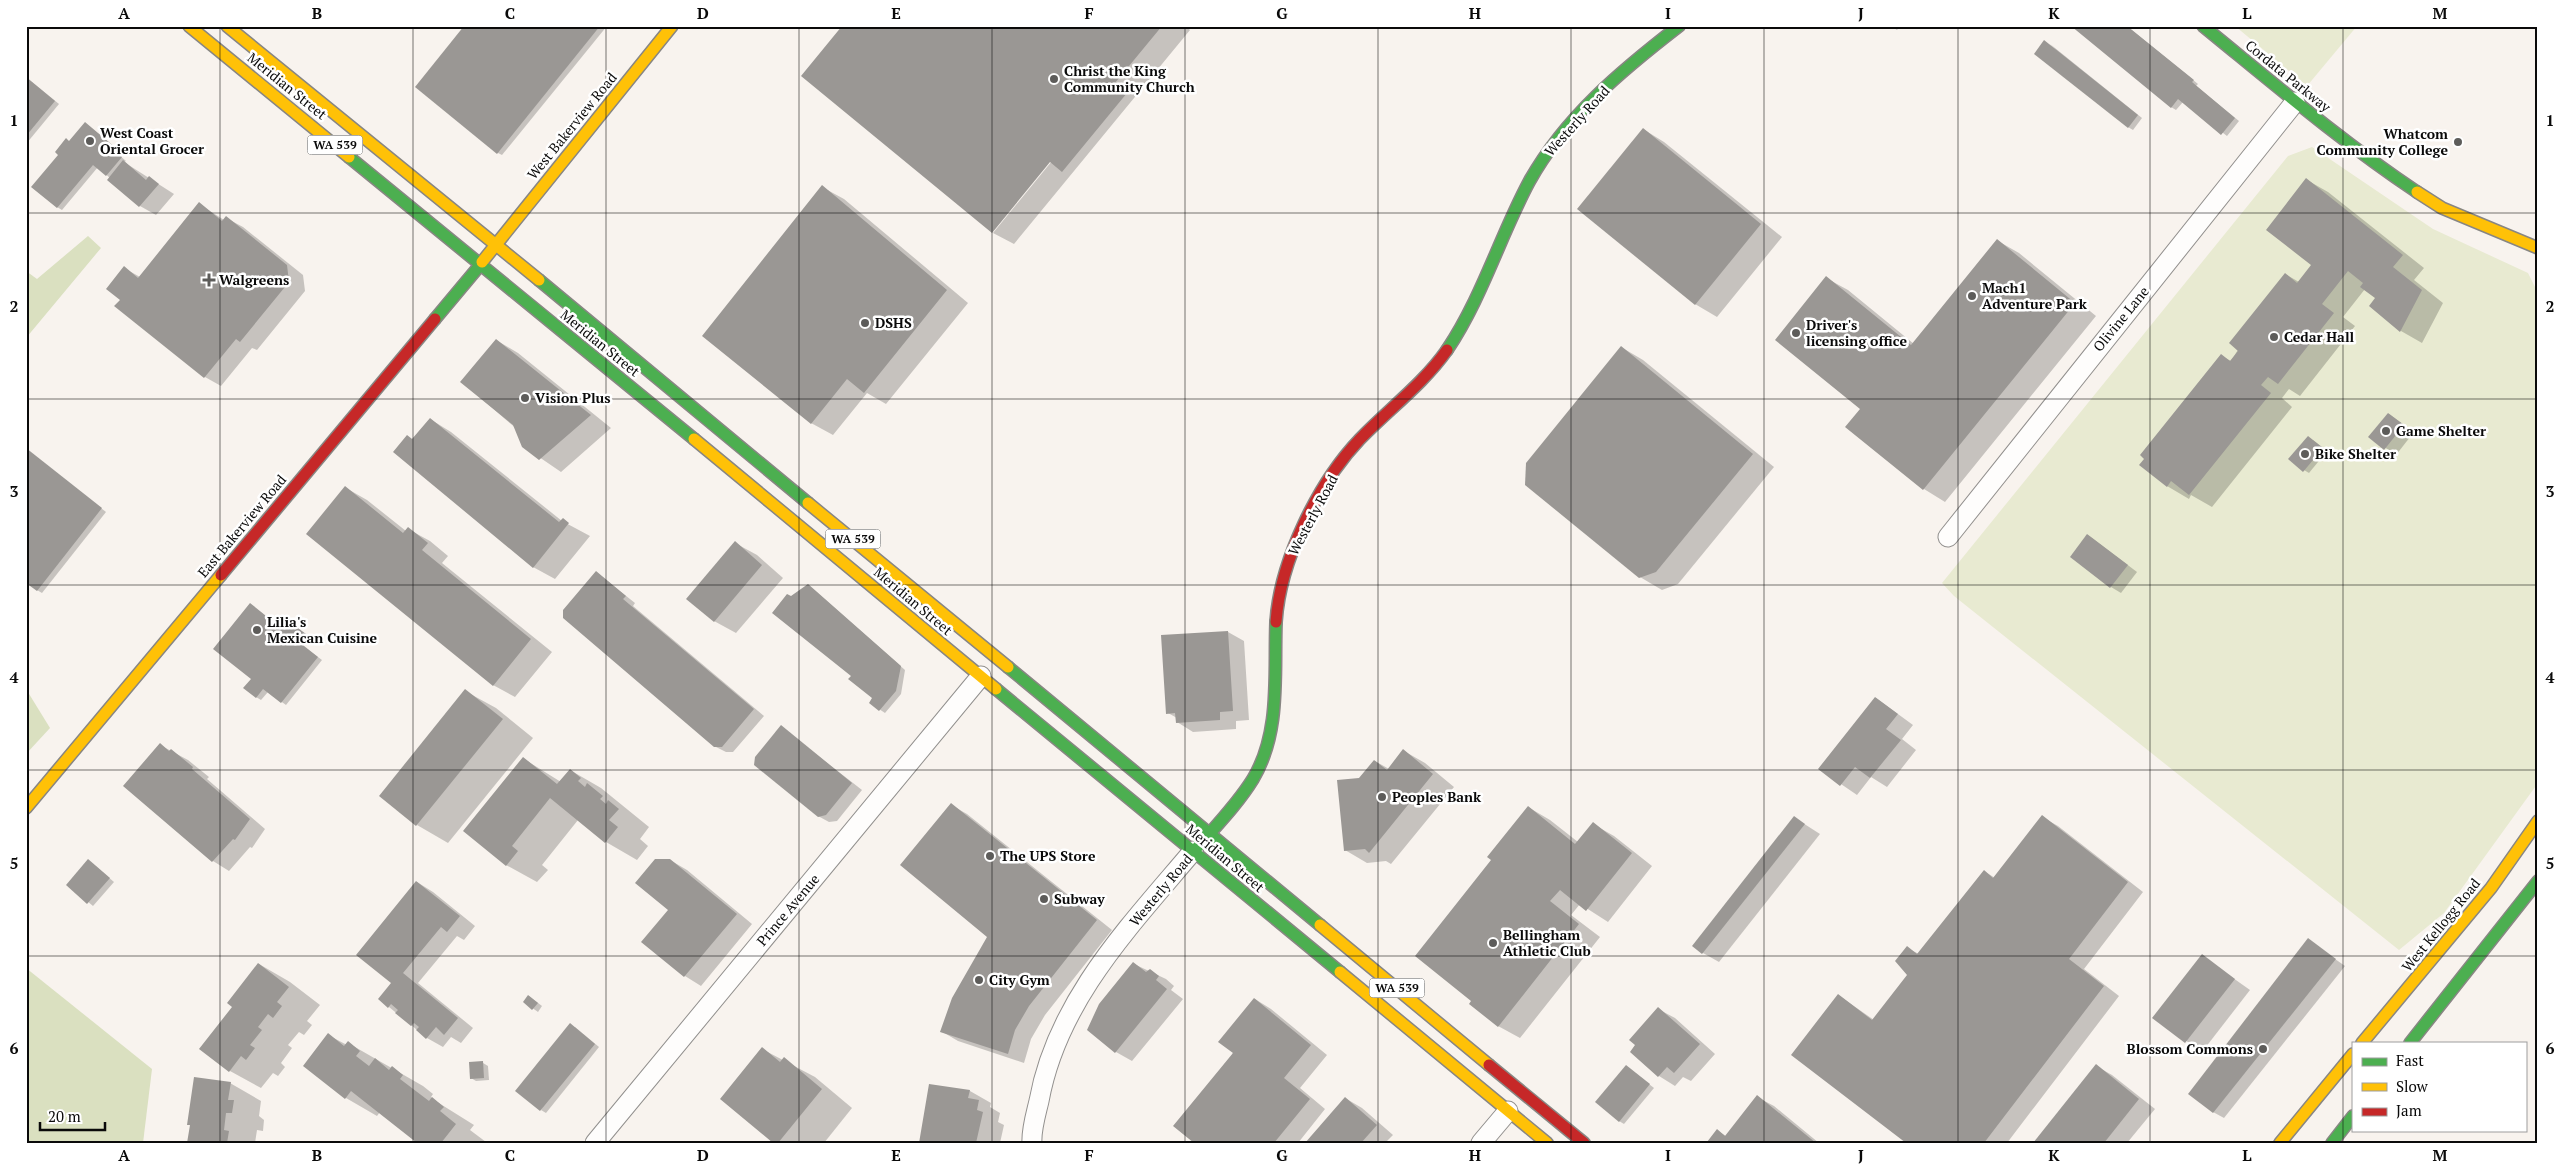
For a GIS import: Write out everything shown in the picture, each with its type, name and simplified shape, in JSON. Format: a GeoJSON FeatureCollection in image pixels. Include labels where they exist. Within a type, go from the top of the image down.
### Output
{"type":"FeatureCollection","features":[{"type":"Feature","properties":{"kind":"main road","name":"Meridian Street"},"geometry":{"type":"LineString","coordinates":[[189,26],[481,264],[1547,1143]]}},
{"type":"Feature","properties":{"kind":"main road","name":"Meridian Street"},"geometry":{"type":"LineString","coordinates":[[227,26],[496,245],[1584,1143]]}},
{"type":"Feature","properties":{"kind":"main road","name":"West Bakerview Road"},"geometry":{"type":"LineString","coordinates":[[481,264],[672,26]]}},
{"type":"Feature","properties":{"kind":"main road","name":"Westerly Road"},"geometry":{"type":"LineString","coordinates":[[1193,851],[1240,797],[1259,769],[1267,748],[1274,712],[1274,642],[1278,601],[1289,562],[1316,504],[1358,440],[1407,395],[1448,350],[1465,318],[1514,211],[1540,164],[1559,138],[1605,88],[1679,26]]}},
{"type":"Feature","properties":{"kind":"main road","name":"Cordata Parkway"},"geometry":{"type":"LineString","coordinates":[[2203,26],[2295,102],[2384,170],[2442,208],[2538,248]]}},
{"type":"Feature","properties":{"kind":"main road","name":"East Bakerview Road"},"geometry":{"type":"LineString","coordinates":[[26,808],[481,264]]}},
{"type":"Feature","properties":{"kind":"main road"},"geometry":{"type":"LineString","coordinates":[[981,676],[1008,683],[1027,698],[1073,721]]}},
{"type":"Feature","properties":{"kind":"main road","name":"West Kellogg Road"},"geometry":{"type":"LineString","coordinates":[[2363,1042],[2491,888],[2538,821]]}},
{"type":"Feature","properties":{"kind":"main road"},"geometry":{"type":"LineString","coordinates":[[2411,1042],[2538,881]]}},
{"type":"Feature","properties":{"kind":"main road"},"geometry":{"type":"LineString","coordinates":[[1364,992],[1401,1008],[1501,1090],[1528,1096]]}},
{"type":"Feature","properties":{"kind":"main road"},"geometry":{"type":"LineString","coordinates":[[2280,1143],[2352,1055]]}},
{"type":"Feature","properties":{"kind":"main road"},"geometry":{"type":"LineString","coordinates":[[2332,1143],[2352,1117]]}},
{"type":"Feature","properties":{"kind":"street","name":"Olivine Lane"},"geometry":{"type":"LineString","coordinates":[[1948,537],[2295,102]]}},
{"type":"Feature","properties":{"kind":"street","name":"Prince Avenue"},"geometry":{"type":"LineString","coordinates":[[595,1143],[981,676]]}},
{"type":"Feature","properties":{"kind":"street","name":"Westerly Road"},"geometry":{"type":"LineString","coordinates":[[1032,1143],[1042,1081],[1061,1029],[1086,983],[1193,851]]}},
{"type":"Feature","properties":{"kind":"street"},"geometry":{"type":"LineString","coordinates":[[1481,1143],[1508,1111]]}},
{"type":"Feature","properties":{"kind":"green space"},"geometry":{"type":"Polygon","coordinates":[[[2235,26],[2357,26],[2307,86],[2235,26]]]}},
{"type":"Feature","properties":{"kind":"green space"},"geometry":{"type":"Polygon","coordinates":[[[2312,147],[2433,229],[2528,273],[2538,293],[2538,783],[2444,913],[2399,950],[1954,596],[1942,583],[2288,156],[2312,147]]]}},
{"type":"Feature","properties":{"kind":"green space"},"geometry":{"type":"Polygon","coordinates":[[[88,236],[101,248],[26,338],[26,271],[37,279],[88,236]]]}},
{"type":"Feature","properties":{"kind":"green space"},"geometry":{"type":"Polygon","coordinates":[[[26,689],[50,728],[26,754],[26,689]]]}},
{"type":"Feature","properties":{"kind":"green space"},"geometry":{"type":"Polygon","coordinates":[[[26,968],[152,1069],[143,1143],[26,1143],[26,968]]]}},
{"type":"Feature","properties":{"kind":"building"},"geometry":{"type":"Polygon","coordinates":[[[464,26],[600,26],[497,154],[415,87],[464,26]]]}},
{"type":"Feature","properties":{"kind":"building"},"geometry":{"type":"Polygon","coordinates":[[[842,26],[1162,26],[1115,83],[1127,93],[1062,172],[1050,162],[992,233],[801,76],[842,26]]]}},
{"type":"Feature","properties":{"kind":"building"},"geometry":{"type":"Polygon","coordinates":[[[2071,26],[2127,26],[2194,80],[2192,82],[2235,118],[2221,135],[2178,99],[2171,108],[2071,26]]]}},
{"type":"Feature","properties":{"kind":"building"},"geometry":{"type":"Polygon","coordinates":[[[2044,40],[2138,115],[2128,128],[2034,54],[2044,40]]]}},
{"type":"Feature","properties":{"kind":"building"},"geometry":{"type":"Polygon","coordinates":[[[26,77],[55,101],[26,136],[26,77]]]}},
{"type":"Feature","properties":{"kind":"building"},"geometry":{"type":"Polygon","coordinates":[[[85,122],[111,144],[109,146],[122,157],[106,176],[93,165],[57,208],[31,187],[58,155],[55,152],[66,138],[69,141],[85,122]]]}},
{"type":"Feature","properties":{"kind":"building"},"geometry":{"type":"Polygon","coordinates":[[[1643,128],[1761,224],[1695,305],[1577,209],[1643,128]]]}},
{"type":"Feature","properties":{"kind":"building"},"geometry":{"type":"Polygon","coordinates":[[[123,160],[146,180],[149,176],[159,184],[139,207],[107,180],[123,160]]]}},
{"type":"Feature","properties":{"kind":"building","name":"Cedar Hall"},"geometry":{"type":"Polygon","coordinates":[[[2306,178],[2403,255],[2393,267],[2422,290],[2400,332],[2369,306],[2375,298],[2360,287],[2363,283],[2348,271],[2322,304],[2334,313],[2278,384],[2268,377],[2261,385],[2271,393],[2189,495],[2171,481],[2167,487],[2139,465],[2144,459],[2140,455],[2221,354],[2230,361],[2238,351],[2229,343],[2285,273],[2297,283],[2311,265],[2266,230],[2306,178]]]}},
{"type":"Feature","properties":{"kind":"building"},"geometry":{"type":"Polygon","coordinates":[[[822,185],[947,290],[864,393],[847,379],[811,424],[702,336],[822,185]]]}},
{"type":"Feature","properties":{"kind":"building"},"geometry":{"type":"Polygon","coordinates":[[[199,202],[222,221],[226,216],[287,265],[289,282],[240,342],[236,339],[204,378],[114,306],[120,300],[106,289],[124,266],[138,278],[199,202]]]}},
{"type":"Feature","properties":{"kind":"building"},"geometry":{"type":"Polygon","coordinates":[[[1997,239],[2075,303],[1923,490],[1845,427],[1860,409],[1775,340],[1826,276],[1911,345],[1997,239]]]}},
{"type":"Feature","properties":{"kind":"building","name":"Vision Plus"},"geometry":{"type":"Polygon","coordinates":[[[496,339],[591,415],[539,460],[522,447],[513,425],[460,382],[496,339]]]}},
{"type":"Feature","properties":{"kind":"building"},"geometry":{"type":"Polygon","coordinates":[[[1621,346],[1753,454],[1656,572],[1639,578],[1525,485],[1526,463],[1621,346]]]}},
{"type":"Feature","properties":{"kind":"building","name":"Game Shelter"},"geometry":{"type":"Polygon","coordinates":[[[2388,413],[2404,425],[2384,450],[2368,437],[2388,413]]]}},
{"type":"Feature","properties":{"kind":"building"},"geometry":{"type":"Polygon","coordinates":[[[430,418],[559,522],[563,518],[569,523],[533,568],[393,452],[407,435],[412,439],[430,418]]]}},
{"type":"Feature","properties":{"kind":"building","name":"Bike Shelter"},"geometry":{"type":"Polygon","coordinates":[[[2308,436],[2323,448],[2303,472],[2288,459],[2308,436]]]}},
{"type":"Feature","properties":{"kind":"building"},"geometry":{"type":"Polygon","coordinates":[[[26,448],[102,508],[37,591],[26,583],[26,448]]]}},
{"type":"Feature","properties":{"kind":"building"},"geometry":{"type":"Polygon","coordinates":[[[345,486],[403,533],[408,527],[428,543],[422,550],[531,639],[493,686],[306,534],[345,486]]]}},
{"type":"Feature","properties":{"kind":"building"},"geometry":{"type":"Polygon","coordinates":[[[2087,534],[2128,565],[2110,588],[2070,557],[2087,534]]]}},
{"type":"Feature","properties":{"kind":"building"},"geometry":{"type":"Polygon","coordinates":[[[735,541],[762,565],[714,622],[686,599],[735,541]]]}},
{"type":"Feature","properties":{"kind":"building"},"geometry":{"type":"Polygon","coordinates":[[[596,571],[626,596],[623,599],[754,709],[722,747],[714,747],[563,618],[563,610],[596,571]]]}},
{"type":"Feature","properties":{"kind":"building"},"geometry":{"type":"Polygon","coordinates":[[[808,584],[901,666],[896,691],[879,711],[869,703],[872,698],[848,679],[851,676],[772,613],[787,594],[791,596],[808,584]]]}},
{"type":"Feature","properties":{"kind":"building"},"geometry":{"type":"Polygon","coordinates":[[[250,603],[281,628],[287,620],[306,634],[299,642],[318,657],[281,703],[263,689],[256,698],[243,688],[251,679],[213,649],[250,603]]]}},
{"type":"Feature","properties":{"kind":"building"},"geometry":{"type":"Polygon","coordinates":[[[1228,631],[1233,711],[1220,712],[1220,720],[1176,723],[1175,713],[1166,714],[1161,635],[1228,631]]]}},
{"type":"Feature","properties":{"kind":"building"},"geometry":{"type":"Polygon","coordinates":[[[465,689],[503,719],[416,826],[379,796],[465,689]]]}},
{"type":"Feature","properties":{"kind":"building"},"geometry":{"type":"Polygon","coordinates":[[[1875,697],[1898,714],[1886,729],[1901,740],[1870,778],[1855,767],[1840,786],[1818,769],[1875,697]]]}},
{"type":"Feature","properties":{"kind":"building"},"geometry":{"type":"Polygon","coordinates":[[[781,725],[852,783],[826,815],[818,817],[754,765],[755,757],[781,725]]]}},
{"type":"Feature","properties":{"kind":"building"},"geometry":{"type":"Polygon","coordinates":[[[160,743],[169,751],[171,749],[193,767],[192,769],[250,819],[235,840],[233,839],[212,862],[123,786],[160,743]]]}},
{"type":"Feature","properties":{"kind":"building"},"geometry":{"type":"Polygon","coordinates":[[[1403,749],[1433,774],[1369,853],[1365,849],[1344,851],[1337,780],[1359,778],[1374,760],[1387,770],[1403,749]]]}},
{"type":"Feature","properties":{"kind":"building"},"geometry":{"type":"Polygon","coordinates":[[[523,757],[557,784],[570,769],[581,778],[578,781],[585,787],[587,783],[603,796],[600,799],[606,804],[608,800],[619,809],[609,820],[618,827],[605,843],[550,798],[512,846],[518,851],[506,866],[463,831],[523,757]]]}},
{"type":"Feature","properties":{"kind":"building"},"geometry":{"type":"Polygon","coordinates":[[[951,803],[1097,920],[1029,1006],[1015,1030],[1008,1054],[940,1032],[952,998],[987,937],[900,865],[951,803]]]}},
{"type":"Feature","properties":{"kind":"building"},"geometry":{"type":"Polygon","coordinates":[[[1528,806],[1575,844],[1593,822],[1632,853],[1586,911],[1560,890],[1550,901],[1579,924],[1498,1027],[1469,1004],[1471,1001],[1415,956],[1491,860],[1487,857],[1528,806]]]}},
{"type":"Feature","properties":{"kind":"building"},"geometry":{"type":"Polygon","coordinates":[[[2042,815],[2128,882],[2069,959],[2104,986],[1984,1143],[1906,1143],[1791,1055],[1838,994],[1872,1020],[1907,975],[1895,961],[1907,946],[1917,954],[1984,870],[1993,878],[2042,815]]]}},
{"type":"Feature","properties":{"kind":"building"},"geometry":{"type":"Polygon","coordinates":[[[1794,816],[1805,824],[1702,954],[1692,946],[1794,816]]]}},
{"type":"Feature","properties":{"kind":"building"},"geometry":{"type":"Polygon","coordinates":[[[88,859],[110,878],[87,904],[66,885],[88,859]]]}},
{"type":"Feature","properties":{"kind":"building"},"geometry":{"type":"Polygon","coordinates":[[[655,859],[670,859],[737,914],[684,977],[641,942],[668,910],[635,883],[655,859]]]}},
{"type":"Feature","properties":{"kind":"building"},"geometry":{"type":"Polygon","coordinates":[[[416,881],[460,916],[447,932],[441,927],[403,973],[458,1018],[444,1035],[436,1027],[426,1039],[416,1030],[419,1027],[414,1023],[411,1026],[395,1013],[398,1010],[391,1004],[388,1008],[378,999],[391,983],[356,955],[416,881]]]}},
{"type":"Feature","properties":{"kind":"building"},"geometry":{"type":"Polygon","coordinates":[[[2308,938],[2336,959],[2213,1113],[2188,1094],[2308,938]]]}},
{"type":"Feature","properties":{"kind":"building"},"geometry":{"type":"Polygon","coordinates":[[[2202,954],[2235,979],[2185,1043],[2152,1018],[2202,954]]]}},
{"type":"Feature","properties":{"kind":"building"},"geometry":{"type":"Polygon","coordinates":[[[1133,962],[1146,972],[1150,969],[1159,976],[1156,980],[1167,989],[1115,1053],[1087,1030],[1099,1004],[1133,962]]]}},
{"type":"Feature","properties":{"kind":"building"},"geometry":{"type":"Polygon","coordinates":[[[258,963],[289,987],[277,1002],[282,1006],[273,1018],[268,1014],[258,1027],[262,1030],[250,1045],[255,1048],[246,1060],[241,1056],[229,1072],[199,1049],[232,1007],[227,1003],[258,963]]]}},
{"type":"Feature","properties":{"kind":"building"},"geometry":{"type":"Polygon","coordinates":[[[528,995],[538,1003],[532,1010],[523,1002],[528,995]]]}},
{"type":"Feature","properties":{"kind":"building"},"geometry":{"type":"Polygon","coordinates":[[[1254,998],[1311,1045],[1284,1078],[1310,1099],[1274,1143],[1194,1143],[1173,1126],[1233,1053],[1218,1042],[1254,998]]]}},
{"type":"Feature","properties":{"kind":"building"},"geometry":{"type":"Polygon","coordinates":[[[1658,1007],[1700,1044],[1674,1073],[1667,1067],[1658,1077],[1630,1052],[1635,1045],[1629,1040],[1658,1007]]]}},
{"type":"Feature","properties":{"kind":"building"},"geometry":{"type":"Polygon","coordinates":[[[570,1023],[595,1044],[540,1111],[515,1091],[570,1023]]]}},
{"type":"Feature","properties":{"kind":"building"},"geometry":{"type":"Polygon","coordinates":[[[328,1033],[344,1046],[348,1041],[360,1051],[356,1056],[369,1066],[375,1058],[389,1070],[392,1066],[403,1075],[400,1079],[429,1101],[432,1097],[444,1107],[440,1111],[456,1124],[441,1143],[417,1143],[351,1091],[345,1099],[303,1066],[328,1033]]]}},
{"type":"Feature","properties":{"kind":"building"},"geometry":{"type":"Polygon","coordinates":[[[762,1047],[780,1062],[784,1057],[822,1089],[778,1143],[773,1143],[720,1099],[762,1047]]]}},
{"type":"Feature","properties":{"kind":"building"},"geometry":{"type":"Polygon","coordinates":[[[483,1061],[484,1078],[470,1079],[469,1062],[483,1061]]]}},
{"type":"Feature","properties":{"kind":"building"},"geometry":{"type":"Polygon","coordinates":[[[2096,1064],[2139,1099],[2104,1143],[2033,1143],[2096,1064]]]}},
{"type":"Feature","properties":{"kind":"building"},"geometry":{"type":"Polygon","coordinates":[[[1626,1065],[1650,1084],[1619,1122],[1595,1102],[1626,1065]]]}},
{"type":"Feature","properties":{"kind":"building"},"geometry":{"type":"Polygon","coordinates":[[[194,1077],[231,1082],[228,1100],[234,1100],[232,1113],[226,1113],[224,1130],[229,1131],[227,1143],[187,1143],[190,1125],[187,1125],[194,1077]]]}},
{"type":"Feature","properties":{"kind":"building"},"geometry":{"type":"Polygon","coordinates":[[[929,1084],[970,1090],[968,1098],[979,1100],[977,1110],[983,1112],[976,1143],[919,1143],[929,1084]]]}},
{"type":"Feature","properties":{"kind":"building"},"geometry":{"type":"Polygon","coordinates":[[[1757,1095],[1816,1143],[1707,1142],[1717,1129],[1725,1136],[1757,1095]]]}},
{"type":"Feature","properties":{"kind":"building"},"geometry":{"type":"Polygon","coordinates":[[[1345,1097],[1377,1125],[1361,1143],[1305,1143],[1345,1097]]]}},
{"type":"Feature","properties":{"kind":"traffic: fast"},"geometry":{"type":"LineString","coordinates":[[1447,350],[1481,288],[1529,182],[1543,158],[1596,96],[1679,26]]}},
{"type":"Feature","properties":{"kind":"traffic: fast"},"geometry":{"type":"LineString","coordinates":[[2203,26],[2335,133],[2417,192]]}},
{"type":"Feature","properties":{"kind":"traffic: fast"},"geometry":{"type":"LineString","coordinates":[[349,157],[694,439]]}},
{"type":"Feature","properties":{"kind":"traffic: fast"},"geometry":{"type":"LineString","coordinates":[[435,319],[481,264]]}},
{"type":"Feature","properties":{"kind":"traffic: fast"},"geometry":{"type":"LineString","coordinates":[[539,280],[808,503]]}},
{"type":"Feature","properties":{"kind":"traffic: fast"},"geometry":{"type":"LineString","coordinates":[[1195,850],[1240,798],[1262,761],[1272,723],[1276,622]]}},
{"type":"Feature","properties":{"kind":"traffic: fast"},"geometry":{"type":"LineString","coordinates":[[1008,667],[1320,925]]}},
{"type":"Feature","properties":{"kind":"traffic: fast"},"geometry":{"type":"LineString","coordinates":[[996,689],[1340,972]]}},
{"type":"Feature","properties":{"kind":"traffic: fast"},"geometry":{"type":"LineString","coordinates":[[2411,1042],[2538,881]]}},
{"type":"Feature","properties":{"kind":"traffic: fast"},"geometry":{"type":"LineString","coordinates":[[2332,1143],[2352,1117]]}},
{"type":"Feature","properties":{"kind":"traffic: slow"},"geometry":{"type":"LineString","coordinates":[[189,26],[349,157]]}},
{"type":"Feature","properties":{"kind":"traffic: slow"},"geometry":{"type":"LineString","coordinates":[[227,26],[539,280]]}},
{"type":"Feature","properties":{"kind":"traffic: slow"},"geometry":{"type":"LineString","coordinates":[[482,262],[672,26]]}},
{"type":"Feature","properties":{"kind":"traffic: slow"},"geometry":{"type":"LineString","coordinates":[[2417,192],[2442,208],[2538,248]]}},
{"type":"Feature","properties":{"kind":"traffic: slow"},"geometry":{"type":"LineString","coordinates":[[694,439],[996,689]]}},
{"type":"Feature","properties":{"kind":"traffic: slow"},"geometry":{"type":"LineString","coordinates":[[808,503],[1008,667]]}},
{"type":"Feature","properties":{"kind":"traffic: slow"},"geometry":{"type":"LineString","coordinates":[[26,808],[221,575]]}},
{"type":"Feature","properties":{"kind":"traffic: slow"},"geometry":{"type":"LineString","coordinates":[[2363,1042],[2491,888],[2538,821]]}},
{"type":"Feature","properties":{"kind":"traffic: slow"},"geometry":{"type":"LineString","coordinates":[[1320,925],[1489,1065]]}},
{"type":"Feature","properties":{"kind":"traffic: slow"},"geometry":{"type":"LineString","coordinates":[[1340,972],[1547,1143]]}},
{"type":"Feature","properties":{"kind":"traffic: slow"},"geometry":{"type":"LineString","coordinates":[[2280,1143],[2352,1055]]}},
{"type":"Feature","properties":{"kind":"traffic: jam"},"geometry":{"type":"LineString","coordinates":[[221,575],[435,319]]}},
{"type":"Feature","properties":{"kind":"traffic: jam"},"geometry":{"type":"LineString","coordinates":[[1276,622],[1279,598],[1293,549],[1316,500],[1344,457],[1360,439],[1417,385],[1447,350]]}},
{"type":"Feature","properties":{"kind":"traffic: jam"},"geometry":{"type":"LineString","coordinates":[[1489,1065],[1584,1143]]}},
{"type":"Feature","properties":{"kind":"place","name":"Christ the King Community Church"},"geometry":{"type":"Point","coordinates":[1054,79]}},
{"type":"Feature","properties":{"kind":"place","name":"West Coast Oriental Grocer"},"geometry":{"type":"Point","coordinates":[90,141]}},
{"type":"Feature","properties":{"kind":"place","name":"Whatcom Community College"},"geometry":{"type":"Point","coordinates":[2458,142]}},
{"type":"Feature","properties":{"kind":"place","name":"Walgreens"},"geometry":{"type":"Point","coordinates":[209,280]}},
{"type":"Feature","properties":{"kind":"place","name":"Mach1 Adventure Park"},"geometry":{"type":"Point","coordinates":[1972,296]}},
{"type":"Feature","properties":{"kind":"place","name":"DSHS"},"geometry":{"type":"Point","coordinates":[865,323]}},
{"type":"Feature","properties":{"kind":"place","name":"Driver's licensing office"},"geometry":{"type":"Point","coordinates":[1796,333]}},
{"type":"Feature","properties":{"kind":"place","name":"Cedar Hall"},"geometry":{"type":"Point","coordinates":[2274,337]}},
{"type":"Feature","properties":{"kind":"place","name":"Vision Plus"},"geometry":{"type":"Point","coordinates":[525,398]}},
{"type":"Feature","properties":{"kind":"place","name":"Game Shelter"},"geometry":{"type":"Point","coordinates":[2386,431]}},
{"type":"Feature","properties":{"kind":"place","name":"Bike Shelter"},"geometry":{"type":"Point","coordinates":[2305,454]}},
{"type":"Feature","properties":{"kind":"place","name":"Lilia's Mexican Cuisine"},"geometry":{"type":"Point","coordinates":[257,630]}},
{"type":"Feature","properties":{"kind":"place","name":"Peoples Bank"},"geometry":{"type":"Point","coordinates":[1382,797]}},
{"type":"Feature","properties":{"kind":"place","name":"The UPS Store"},"geometry":{"type":"Point","coordinates":[990,856]}},
{"type":"Feature","properties":{"kind":"place","name":"Subway"},"geometry":{"type":"Point","coordinates":[1044,899]}},
{"type":"Feature","properties":{"kind":"place","name":"Bellingham Athletic Club"},"geometry":{"type":"Point","coordinates":[1493,943]}},
{"type":"Feature","properties":{"kind":"place","name":"City Gym"},"geometry":{"type":"Point","coordinates":[979,980]}},
{"type":"Feature","properties":{"kind":"place","name":"Blossom Commons"},"geometry":{"type":"Point","coordinates":[2263,1049]}}]}
